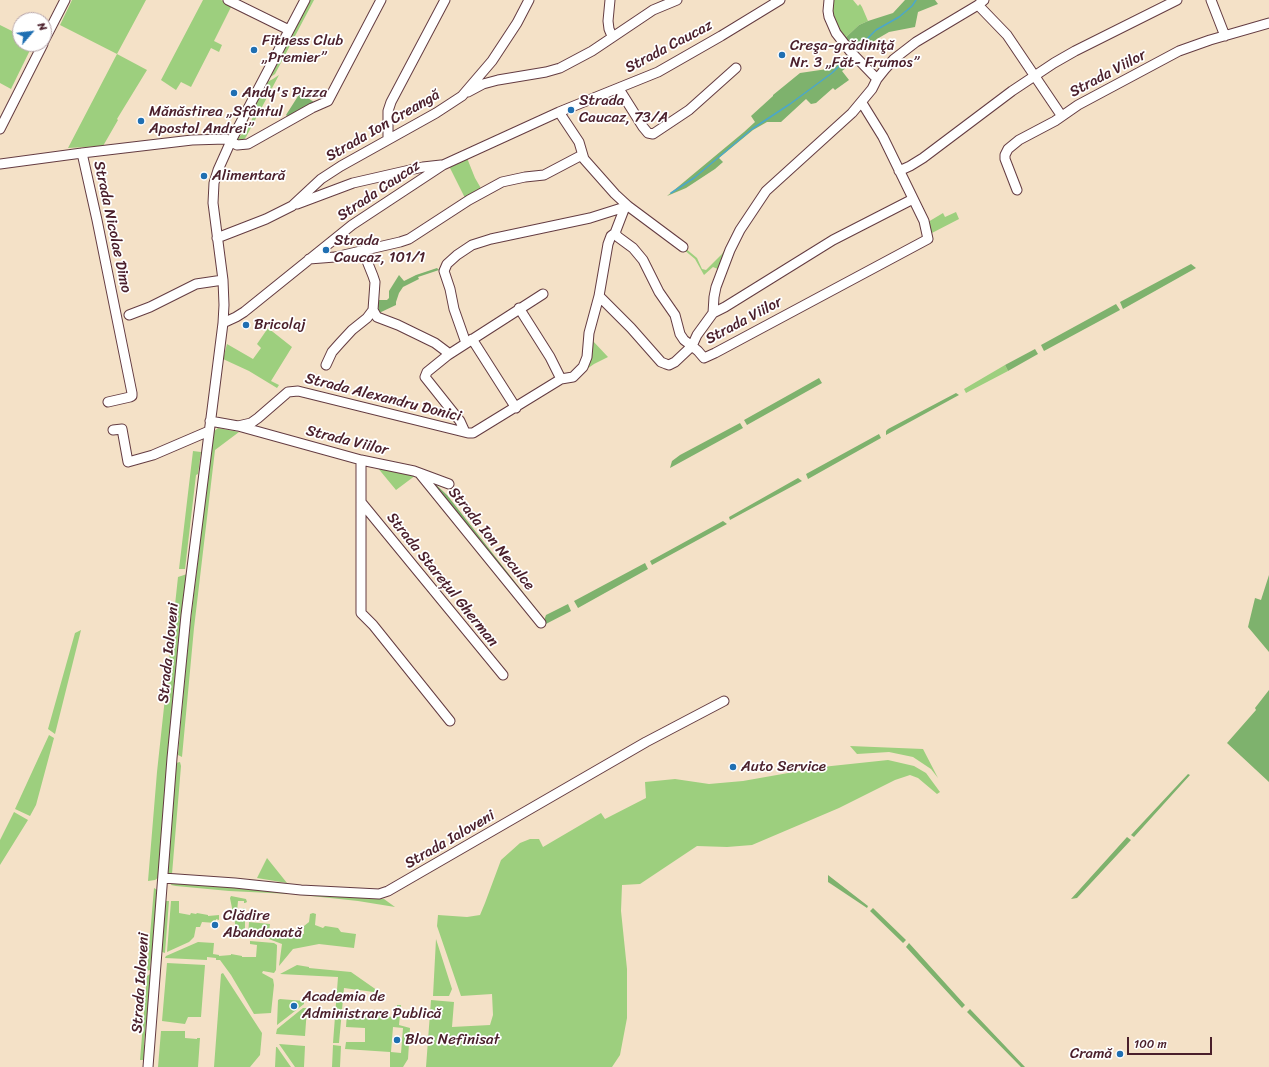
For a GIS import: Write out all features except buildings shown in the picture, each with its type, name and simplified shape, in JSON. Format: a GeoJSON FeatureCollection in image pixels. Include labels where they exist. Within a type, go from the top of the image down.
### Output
{"type":"FeatureCollection","features":[{"type":"Feature","properties":{"kind":"street"},"geometry":{"type":"LineString","coordinates":[[52,25],[65,0]]}},
{"type":"Feature","properties":{"kind":"street"},"geometry":{"type":"LineString","coordinates":[[228,0],[289,30]]}},
{"type":"Feature","properties":{"kind":"street"},"geometry":{"type":"LineString","coordinates":[[113,430],[122,429],[128,462],[153,455],[209,431],[224,305],[223,280],[213,203],[214,183],[231,141],[305,0]]}},
{"type":"Feature","properties":{"kind":"street","name":"Strada Nicolae Dimo"},"geometry":{"type":"LineString","coordinates":[[108,402],[132,396],[82,153],[192,140],[226,139],[237,145],[248,144],[312,108],[328,101],[380,0]]}},
{"type":"Feature","properties":{"kind":"street"},"geometry":{"type":"LineString","coordinates":[[388,139],[388,111],[391,102],[445,0]]}},
{"type":"Feature","properties":{"kind":"street","name":"Strada Ion Creangă"},"geometry":{"type":"LineString","coordinates":[[217,238],[266,219],[292,206],[321,180],[341,166],[436,114],[462,96],[492,61],[517,23],[529,0]]}},
{"type":"Feature","properties":{"kind":"street"},"geometry":{"type":"LineString","coordinates":[[610,0],[608,21],[612,36]]}},
{"type":"Feature","properties":{"kind":"street"},"geometry":{"type":"LineString","coordinates":[[462,96],[487,83],[560,68],[592,51],[612,36],[653,10],[677,0]]}},
{"type":"Feature","properties":{"kind":"street","name":"Strada Caucaz"},"geometry":{"type":"LineString","coordinates":[[223,322],[244,312],[352,225],[442,165],[559,112],[619,89],[675,63],[780,0]]}},
{"type":"Feature","properties":{"kind":"street"},"geometry":{"type":"LineString","coordinates":[[829,0],[828,12],[836,33],[853,54],[877,79]]}},
{"type":"Feature","properties":{"kind":"street"},"geometry":{"type":"LineString","coordinates":[[899,171],[923,158],[1034,76],[1075,50],[1177,0]]}},
{"type":"Feature","properties":{"kind":"street"},"geometry":{"type":"LineString","coordinates":[[1211,0],[1225,36]]}},
{"type":"Feature","properties":{"kind":"street"},"geometry":{"type":"LineString","coordinates":[[713,313],[716,287],[730,250],[740,230],[762,196],[771,186],[852,113],[894,59],[908,47],[981,3],[1006,35],[1061,115]]}},
{"type":"Feature","properties":{"kind":"street","name":"Strada Viilor"},"geometry":{"type":"LineString","coordinates":[[1017,190],[1005,159],[1006,152],[1019,140],[1055,121],[1061,115],[1078,105],[1168,57],[1189,48],[1269,23]]}},
{"type":"Feature","properties":{"kind":"street"},"geometry":{"type":"LineString","coordinates":[[0,129],[38,52]]}},
{"type":"Feature","properties":{"kind":"street"},"geometry":{"type":"LineString","coordinates":[[619,89],[643,127],[648,133],[654,134],[689,110],[736,68]]}},
{"type":"Feature","properties":{"kind":"street","name":"Strada Viilor"},"geometry":{"type":"LineString","coordinates":[[862,102],[879,128],[924,221],[928,239],[704,358],[692,346],[697,335],[713,313],[833,240],[913,199]]}},
{"type":"Feature","properties":{"kind":"street"},"geometry":{"type":"LineString","coordinates":[[559,112],[579,142],[582,155],[626,207],[683,247]]}},
{"type":"Feature","properties":{"kind":"street"},"geometry":{"type":"LineString","coordinates":[[0,164],[82,153]]}},
{"type":"Feature","properties":{"kind":"street"},"geometry":{"type":"LineString","coordinates":[[309,259],[329,258],[409,239],[469,200],[502,182],[525,176],[544,175],[582,155]]}},
{"type":"Feature","properties":{"kind":"street"},"geometry":{"type":"LineString","coordinates":[[292,206],[354,183],[423,167],[442,165]]}},
{"type":"Feature","properties":{"kind":"street"},"geometry":{"type":"LineString","coordinates":[[516,408],[468,341],[454,309],[450,289],[444,275],[444,268],[457,255],[478,243],[590,218],[626,207]]}},
{"type":"Feature","properties":{"kind":"street","name":"Strada Alexandru Donici"},"geometry":{"type":"LineString","coordinates":[[238,426],[251,423],[283,395],[292,391],[298,391],[473,433],[561,379],[573,377],[583,367],[587,357],[589,333],[599,296],[608,244],[611,236],[616,233],[626,207]]}},
{"type":"Feature","properties":{"kind":"street"},"geometry":{"type":"LineString","coordinates":[[599,296],[631,328],[661,362],[669,365],[675,362],[692,346],[687,343],[680,334],[677,318],[659,292],[643,260],[634,248],[618,237],[616,233]]}},
{"type":"Feature","properties":{"kind":"street"},"geometry":{"type":"LineString","coordinates":[[363,251],[372,269],[375,282],[374,313],[379,318],[398,325],[435,344],[444,350],[448,355]]}},
{"type":"Feature","properties":{"kind":"street","name":"Strada Nicolae Dimo"},"geometry":{"type":"LineString","coordinates":[[129,315],[150,307],[196,284],[223,280]]}},
{"type":"Feature","properties":{"kind":"street","name":"Strada Alexandru Donici"},"geometry":{"type":"LineString","coordinates":[[465,432],[460,421],[425,377],[425,374],[468,341],[543,294]]}},
{"type":"Feature","properties":{"kind":"street"},"geometry":{"type":"LineString","coordinates":[[519,308],[550,357],[561,379]]}},
{"type":"Feature","properties":{"kind":"street","name":"Strada Alexandru Donici"},"geometry":{"type":"LineString","coordinates":[[326,365],[332,352],[352,330],[367,318],[374,310]]}},
{"type":"Feature","properties":{"kind":"street"},"geometry":{"type":"LineString","coordinates":[[210,421],[238,426]]}},
{"type":"Feature","properties":{"kind":"street","name":"Strada Viilor"},"geometry":{"type":"LineString","coordinates":[[238,426],[361,460],[419,473],[449,484]]}},
{"type":"Feature","properties":{"kind":"street","name":"Strada Ialoveni"},"geometry":{"type":"LineString","coordinates":[[148,1067],[172,758],[186,615],[209,431]]}},
{"type":"Feature","properties":{"kind":"street"},"geometry":{"type":"LineString","coordinates":[[361,460],[361,613],[373,625],[450,721]]}},
{"type":"Feature","properties":{"kind":"street","name":"Strada Ion Neculce"},"geometry":{"type":"LineString","coordinates":[[419,473],[541,623]]}},
{"type":"Feature","properties":{"kind":"street","name":"Strada Starețul Gherman"},"geometry":{"type":"LineString","coordinates":[[361,502],[503,675]]}},
{"type":"Feature","properties":{"kind":"street","name":"Strada Ialoveni"},"geometry":{"type":"LineString","coordinates":[[162,878],[234,883],[301,890],[379,894],[388,891],[646,742],[724,701]]}},
{"type":"Feature","properties":{"kind":"green space"},"geometry":{"type":"Polygon","coordinates":[[[72,0],[146,0],[117,54],[60,25],[72,0]]]}},
{"type":"Feature","properties":{"kind":"green space"},"geometry":{"type":"Polygon","coordinates":[[[203,0],[221,0],[232,5],[214,41],[222,45],[219,52],[211,48],[191,87],[181,82],[176,90],[161,80],[203,0]]]}},
{"type":"Feature","properties":{"kind":"green space"},"geometry":{"type":"Polygon","coordinates":[[[309,0],[314,0],[275,74],[269,78],[309,0]]]}},
{"type":"Feature","properties":{"kind":"green space"},"geometry":{"type":"Polygon","coordinates":[[[831,0],[853,0],[858,6],[860,4],[868,21],[859,25],[844,39],[833,18],[831,0]]]}},
{"type":"Feature","properties":{"kind":"green space"},"geometry":{"type":"Polygon","coordinates":[[[905,0],[935,0],[938,4],[918,12],[915,27],[889,32],[856,54],[844,39],[859,25],[893,13],[905,0]]]}},
{"type":"Feature","properties":{"kind":"green space"},"geometry":{"type":"Polygon","coordinates":[[[0,25],[12,31],[12,52],[29,52],[11,89],[0,83],[0,25]]]}},
{"type":"Feature","properties":{"kind":"green space"},"geometry":{"type":"Polygon","coordinates":[[[117,54],[147,70],[117,119],[118,120],[103,146],[68,148],[117,54]]]}},
{"type":"Feature","properties":{"kind":"green space"},"geometry":{"type":"Polygon","coordinates":[[[847,55],[850,59],[846,68],[842,71],[849,80],[835,90],[833,88],[816,103],[811,104],[806,99],[781,122],[767,122],[753,130],[719,158],[723,162],[715,169],[686,188],[667,196],[755,122],[751,116],[773,95],[800,73],[834,68],[847,55]]]}},
{"type":"Feature","properties":{"kind":"green space"},"geometry":{"type":"Polygon","coordinates":[[[279,75],[246,137],[241,143],[236,142],[247,129],[253,117],[253,108],[267,82],[279,75]]]}},
{"type":"Feature","properties":{"kind":"green space"},"geometry":{"type":"Polygon","coordinates":[[[300,93],[314,102],[289,118],[286,115],[300,93]]]}},
{"type":"Feature","properties":{"kind":"green space"},"geometry":{"type":"Polygon","coordinates":[[[467,158],[475,178],[482,190],[466,200],[449,166],[467,158]]]}},
{"type":"Feature","properties":{"kind":"green space"},"geometry":{"type":"Polygon","coordinates":[[[956,212],[959,219],[930,234],[928,222],[943,213],[945,217],[956,212]]]}},
{"type":"Feature","properties":{"kind":"green space"},"geometry":{"type":"Polygon","coordinates":[[[737,231],[720,270],[713,267],[704,275],[695,259],[683,249],[685,248],[697,258],[702,269],[706,270],[722,254],[737,231]]]}},
{"type":"Feature","properties":{"kind":"green space"},"geometry":{"type":"Polygon","coordinates":[[[1191,264],[1196,268],[1123,309],[1120,302],[1191,264]]]}},
{"type":"Feature","properties":{"kind":"green space"},"geometry":{"type":"Polygon","coordinates":[[[437,268],[439,270],[418,277],[419,279],[403,287],[399,293],[396,305],[379,313],[377,300],[387,300],[389,298],[389,291],[399,275],[404,281],[437,268]]]}},
{"type":"Feature","properties":{"kind":"green space"},"geometry":{"type":"Polygon","coordinates":[[[1116,304],[1120,310],[1044,351],[1041,345],[1116,304]]]}},
{"type":"Feature","properties":{"kind":"green space"},"geometry":{"type":"Polygon","coordinates":[[[268,328],[292,347],[271,381],[279,385],[277,388],[249,371],[223,359],[227,344],[253,359],[261,348],[257,344],[268,328]]]}},
{"type":"Feature","properties":{"kind":"green space"},"geometry":{"type":"Polygon","coordinates":[[[592,340],[608,357],[584,371],[592,340]]]}},
{"type":"Feature","properties":{"kind":"green space"},"geometry":{"type":"Polygon","coordinates":[[[1035,349],[1038,354],[1008,371],[1005,365],[1035,349]]]}},
{"type":"Feature","properties":{"kind":"green space"},"geometry":{"type":"Polygon","coordinates":[[[1005,365],[1008,371],[966,393],[964,389],[1005,365]]]}},
{"type":"Feature","properties":{"kind":"green space"},"geometry":{"type":"Polygon","coordinates":[[[819,378],[822,383],[747,425],[744,420],[819,378]]]}},
{"type":"Feature","properties":{"kind":"green space"},"geometry":{"type":"Polygon","coordinates":[[[956,393],[959,395],[886,435],[886,431],[888,429],[956,393]]]}},
{"type":"Feature","properties":{"kind":"green space"},"geometry":{"type":"Polygon","coordinates":[[[740,423],[743,428],[670,468],[672,461],[680,455],[740,423]]]}},
{"type":"Feature","properties":{"kind":"green space"},"geometry":{"type":"Polygon","coordinates":[[[218,428],[239,432],[215,450],[194,628],[182,757],[178,755],[187,653],[213,432],[218,428]]]}},
{"type":"Feature","properties":{"kind":"green space"},"geometry":{"type":"Polygon","coordinates":[[[879,434],[881,438],[808,479],[806,474],[879,434]]]}},
{"type":"Feature","properties":{"kind":"green space"},"geometry":{"type":"Polygon","coordinates":[[[193,451],[201,452],[198,474],[196,475],[185,569],[179,569],[193,451]]]}},
{"type":"Feature","properties":{"kind":"green space"},"geometry":{"type":"Polygon","coordinates":[[[377,467],[416,475],[396,490],[377,467]]]}},
{"type":"Feature","properties":{"kind":"green space"},"geometry":{"type":"Polygon","coordinates":[[[425,478],[431,480],[447,495],[537,610],[540,617],[425,478]]]}},
{"type":"Feature","properties":{"kind":"green space"},"geometry":{"type":"Polygon","coordinates":[[[798,478],[802,481],[730,520],[729,517],[798,478]]]}},
{"type":"Feature","properties":{"kind":"green space"},"geometry":{"type":"Polygon","coordinates":[[[723,521],[727,524],[652,565],[650,561],[723,521]]]}},
{"type":"Feature","properties":{"kind":"green space"},"geometry":{"type":"Polygon","coordinates":[[[645,563],[648,569],[578,608],[574,601],[645,563]]]}},
{"type":"Feature","properties":{"kind":"green space"},"geometry":{"type":"Polygon","coordinates":[[[187,574],[159,877],[155,880],[148,881],[157,772],[178,577],[187,574]]]}},
{"type":"Feature","properties":{"kind":"green space"},"geometry":{"type":"Polygon","coordinates":[[[1269,575],[1269,652],[1248,627],[1255,598],[1261,600],[1269,575]]]}},
{"type":"Feature","properties":{"kind":"green space"},"geometry":{"type":"Polygon","coordinates":[[[568,604],[571,611],[542,626],[546,615],[568,604]]]}},
{"type":"Feature","properties":{"kind":"green space"},"geometry":{"type":"Polygon","coordinates":[[[81,630],[55,734],[48,729],[75,633],[81,630]]]}},
{"type":"Feature","properties":{"kind":"green space"},"geometry":{"type":"Polygon","coordinates":[[[1269,690],[1269,782],[1227,743],[1256,710],[1255,708],[1269,690]]]}},
{"type":"Feature","properties":{"kind":"green space"},"geometry":{"type":"Polygon","coordinates":[[[49,735],[54,738],[36,805],[30,816],[15,809],[49,735]]]}},
{"type":"Feature","properties":{"kind":"green space"},"geometry":{"type":"Polygon","coordinates":[[[850,746],[923,749],[938,778],[931,769],[913,757],[889,752],[857,754],[850,746]]]}},
{"type":"Feature","properties":{"kind":"green space"},"geometry":{"type":"Polygon","coordinates":[[[888,760],[914,766],[926,773],[940,792],[937,794],[918,778],[910,775],[895,780],[839,808],[752,845],[727,847],[697,846],[640,884],[622,885],[621,911],[627,969],[627,1018],[620,1055],[612,1067],[426,1067],[431,1000],[454,1002],[452,1027],[490,1025],[493,1015],[492,994],[461,996],[437,926],[438,915],[467,917],[480,915],[501,860],[520,843],[530,839],[539,839],[543,847],[601,813],[605,819],[646,798],[645,782],[675,779],[709,784],[743,781],[822,767],[888,760]]]}},
{"type":"Feature","properties":{"kind":"green space"},"geometry":{"type":"Polygon","coordinates":[[[180,762],[181,766],[172,874],[168,876],[166,872],[176,763],[180,762]]]}},
{"type":"Feature","properties":{"kind":"green space"},"geometry":{"type":"Polygon","coordinates":[[[1188,774],[1190,775],[1134,837],[1131,835],[1188,774]]]}},
{"type":"Feature","properties":{"kind":"green space"},"geometry":{"type":"Polygon","coordinates":[[[14,812],[28,820],[0,865],[0,840],[14,812]]]}},
{"type":"Feature","properties":{"kind":"green space"},"geometry":{"type":"Polygon","coordinates":[[[1127,837],[1131,840],[1077,898],[1071,899],[1127,837]]]}},
{"type":"Feature","properties":{"kind":"green space"},"geometry":{"type":"Polygon","coordinates":[[[267,858],[287,883],[257,878],[267,858]]]}},
{"type":"Feature","properties":{"kind":"green space"},"geometry":{"type":"Polygon","coordinates":[[[828,875],[868,906],[867,908],[828,882],[828,875]]]}},
{"type":"Feature","properties":{"kind":"green space"},"geometry":{"type":"Polygon","coordinates":[[[172,882],[298,891],[291,894],[229,891],[176,886],[171,885],[172,882]]]}},
{"type":"Feature","properties":{"kind":"green space"},"geometry":{"type":"Polygon","coordinates":[[[154,888],[159,891],[153,954],[151,958],[150,970],[147,971],[154,888]]]}},
{"type":"Feature","properties":{"kind":"green space"},"geometry":{"type":"Polygon","coordinates":[[[302,895],[384,899],[395,907],[358,901],[302,895]]]}},
{"type":"Feature","properties":{"kind":"green space"},"geometry":{"type":"Polygon","coordinates":[[[231,896],[246,899],[247,902],[244,903],[244,901],[238,901],[237,912],[243,912],[243,908],[245,908],[245,935],[241,938],[234,936],[235,923],[230,898],[231,896]]]}},
{"type":"Feature","properties":{"kind":"green space"},"geometry":{"type":"Polygon","coordinates":[[[164,901],[169,901],[165,953],[162,952],[164,901]]]}},
{"type":"Feature","properties":{"kind":"green space"},"geometry":{"type":"Polygon","coordinates":[[[171,901],[179,901],[179,913],[190,915],[191,913],[197,913],[208,916],[219,915],[219,920],[216,919],[216,923],[202,922],[200,927],[196,927],[194,937],[189,942],[167,952],[171,901]]]}},
{"type":"Feature","properties":{"kind":"green space"},"geometry":{"type":"Polygon","coordinates":[[[873,908],[906,940],[903,943],[870,911],[873,908]]]}},
{"type":"Feature","properties":{"kind":"green space"},"geometry":{"type":"Polygon","coordinates":[[[310,914],[316,914],[315,925],[323,928],[325,926],[338,928],[341,932],[356,934],[354,948],[319,944],[293,949],[279,966],[282,944],[266,938],[250,938],[248,936],[249,922],[270,924],[269,932],[304,934],[304,926],[309,922],[310,914]]]}},
{"type":"Feature","properties":{"kind":"green space"},"geometry":{"type":"Polygon","coordinates":[[[436,939],[452,989],[449,996],[433,996],[436,939]]]}},
{"type":"Feature","properties":{"kind":"green space"},"geometry":{"type":"Polygon","coordinates":[[[250,941],[274,943],[277,945],[276,970],[274,973],[263,971],[262,973],[273,979],[274,985],[271,1013],[254,1014],[231,975],[220,960],[207,957],[207,960],[165,958],[166,956],[198,942],[214,943],[213,954],[219,956],[231,954],[242,957],[256,957],[257,945],[250,944],[250,941]]]}},
{"type":"Feature","properties":{"kind":"green space"},"geometry":{"type":"Polygon","coordinates":[[[909,943],[965,1005],[962,1008],[906,947],[909,943]]]}},
{"type":"Feature","properties":{"kind":"green space"},"geometry":{"type":"Polygon","coordinates":[[[167,963],[205,965],[201,1017],[188,1017],[185,1024],[162,1021],[167,963]]]}},
{"type":"Feature","properties":{"kind":"green space"},"geometry":{"type":"Polygon","coordinates":[[[297,965],[309,968],[351,972],[381,993],[344,988],[339,1043],[333,1043],[338,977],[280,974],[297,965]]]}},
{"type":"Feature","properties":{"kind":"green space"},"geometry":{"type":"Polygon","coordinates":[[[152,973],[148,1023],[146,1023],[144,1045],[146,1045],[145,1060],[140,1060],[147,976],[152,973]]]}},
{"type":"Feature","properties":{"kind":"green space"},"geometry":{"type":"Polygon","coordinates":[[[223,973],[262,1033],[260,1055],[250,1067],[214,1067],[221,974],[223,973]]]}},
{"type":"Feature","properties":{"kind":"green space"},"geometry":{"type":"Polygon","coordinates":[[[278,1000],[304,1001],[304,1004],[277,1025],[278,1000]]]}},
{"type":"Feature","properties":{"kind":"green space"},"geometry":{"type":"Polygon","coordinates":[[[397,1005],[401,1005],[399,1025],[410,1028],[408,1059],[403,1067],[390,1067],[390,1052],[345,1049],[346,1042],[365,1042],[365,1028],[346,1027],[347,1013],[369,1015],[369,1013],[374,1013],[374,1015],[394,1017],[394,1008],[397,1008],[397,1005]],[[393,1027],[391,1052],[401,1053],[403,1028],[393,1027]]]}},
{"type":"Feature","properties":{"kind":"green space"},"geometry":{"type":"Polygon","coordinates":[[[303,1008],[307,1008],[305,1036],[276,1034],[277,1029],[303,1008]]]}},
{"type":"Feature","properties":{"kind":"green space"},"geometry":{"type":"Polygon","coordinates":[[[970,1009],[1025,1067],[1021,1067],[967,1012],[970,1009]]]}},
{"type":"Feature","properties":{"kind":"green space"},"geometry":{"type":"Polygon","coordinates":[[[161,1031],[185,1031],[185,1038],[200,1038],[198,1067],[158,1067],[161,1031]]]}},
{"type":"Feature","properties":{"kind":"green space"},"geometry":{"type":"Polygon","coordinates":[[[279,1044],[305,1046],[304,1067],[295,1067],[279,1044]]]}},
{"type":"Feature","properties":{"kind":"green space"},"geometry":{"type":"Polygon","coordinates":[[[333,1045],[341,1046],[340,1067],[332,1067],[333,1045]]]}},
{"type":"Feature","properties":{"kind":"green space"},"geometry":{"type":"Polygon","coordinates":[[[277,1047],[291,1067],[275,1067],[277,1047]]]}},
{"type":"Feature","properties":{"kind":"waterway"},"geometry":{"type":"LineString","coordinates":[[855,51],[876,30],[899,17],[912,6],[916,0]]}},
{"type":"Feature","properties":{"kind":"waterway"},"geometry":{"type":"LineString","coordinates":[[671,193],[694,178],[752,129],[790,104],[832,73],[850,55]]}},
{"type":"Feature","properties":{"kind":"place","name":"Fitness Club „Premier”"},"geometry":{"type":"Point","coordinates":[254,50]}},
{"type":"Feature","properties":{"kind":"place","name":"Creşa-grădiniţă Nr. 3 „Făt- Frumos”"},"geometry":{"type":"Point","coordinates":[782,55]}},
{"type":"Feature","properties":{"kind":"place","name":"Andy's Pizza"},"geometry":{"type":"Point","coordinates":[234,93]}},
{"type":"Feature","properties":{"kind":"place","name":"Strada Caucaz, 73/A"},"geometry":{"type":"Point","coordinates":[571,110]}},
{"type":"Feature","properties":{"kind":"place","name":"Mănăstirea „Sfântul Apostol Andrei”"},"geometry":{"type":"Point","coordinates":[141,121]}},
{"type":"Feature","properties":{"kind":"place","name":"Alimentară"},"geometry":{"type":"Point","coordinates":[204,176]}},
{"type":"Feature","properties":{"kind":"place","name":"Strada Caucaz, 101/1"},"geometry":{"type":"Point","coordinates":[326,250]}},
{"type":"Feature","properties":{"kind":"place","name":"Bricolaj"},"geometry":{"type":"Point","coordinates":[246,325]}},
{"type":"Feature","properties":{"kind":"place","name":"Auto Service"},"geometry":{"type":"Point","coordinates":[733,767]}},
{"type":"Feature","properties":{"kind":"place","name":"Clădire Abandonată"},"geometry":{"type":"Point","coordinates":[215,925]}},
{"type":"Feature","properties":{"kind":"place","name":"Academia de Administrare Publică"},"geometry":{"type":"Point","coordinates":[294,1006]}},
{"type":"Feature","properties":{"kind":"place","name":"Bloc Nefinisat"},"geometry":{"type":"Point","coordinates":[397,1040]}},
{"type":"Feature","properties":{"kind":"place","name":"Cramă"},"geometry":{"type":"Point","coordinates":[1120,1054]}}]}
